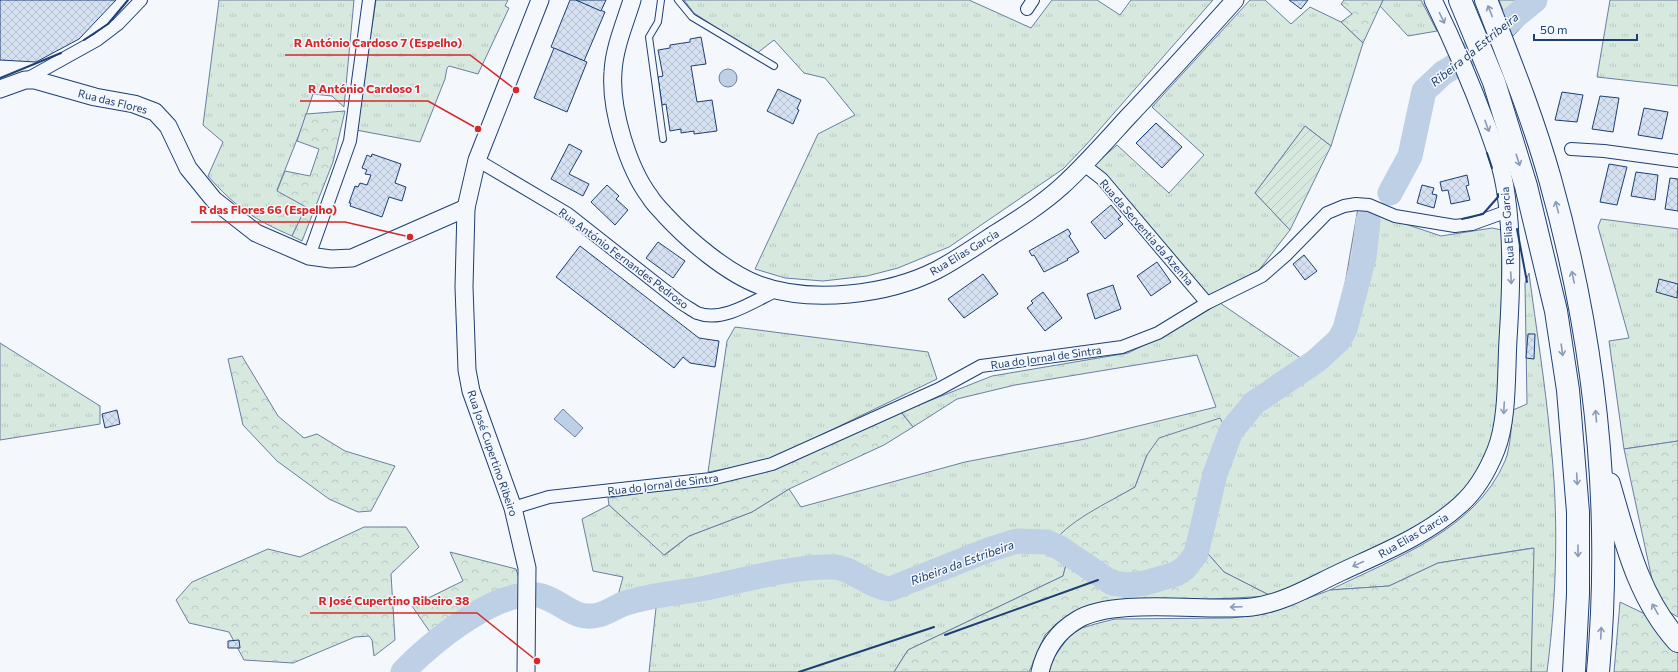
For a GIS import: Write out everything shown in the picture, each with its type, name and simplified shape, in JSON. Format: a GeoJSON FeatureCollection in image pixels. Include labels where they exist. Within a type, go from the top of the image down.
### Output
{"type":"FeatureCollection","features":[{"type":"Feature","properties":{"kind":"highway"},"geometry":{"type":"LineString","coordinates":[[1486,0],[1515,74],[1550,178],[1566,244],[1594,389],[1600,455],[1602,595],[1598,672]]}},
{"type":"Feature","properties":{"kind":"highway"},"geometry":{"type":"LineString","coordinates":[[1462,4],[1484,86],[1526,186],[1556,311],[1568,390],[1576,466],[1578,512],[1578,594],[1574,672]]}},
{"type":"Feature","properties":{"kind":"highway"},"geometry":{"type":"LineString","coordinates":[[1600,455],[1634,567],[1658,616],[1678,641]]}},
{"type":"Feature","properties":{"kind":"highway"},"geometry":{"type":"LineString","coordinates":[[1559,672],[1578,594]]}},
{"type":"Feature","properties":{"kind":"street"},"geometry":{"type":"LineString","coordinates":[[25,80],[97,40],[118,24],[141,0]]}},
{"type":"Feature","properties":{"kind":"street"},"geometry":{"type":"LineString","coordinates":[[309,256],[350,140],[369,0]]}},
{"type":"Feature","properties":{"kind":"street","name":"Rua José Cupertino Ribeiro"},"geometry":{"type":"LineString","coordinates":[[526,672],[527,568],[513,508],[471,391],[467,370],[464,287],[466,208],[477,160],[540,0]]}},
{"type":"Feature","properties":{"kind":"street","name":"Rua Elias Garcia"},"geometry":{"type":"LineString","coordinates":[[632,0],[615,56],[612,73],[614,97],[618,120],[627,150],[640,181],[650,197],[670,220],[716,260],[757,284],[777,290],[827,295],[853,294],[882,289],[938,270],[1041,203],[1084,165],[1235,0]]}},
{"type":"Feature","properties":{"kind":"street","name":"Rua Elias Garcia"},"geometry":{"type":"LineString","coordinates":[[1040,672],[1047,651],[1054,640],[1078,619],[1105,610],[1139,608],[1246,607],[1279,600],[1408,540],[1444,519],[1462,503],[1476,487],[1488,469],[1497,448],[1503,422],[1511,287],[1506,193],[1484,86],[1451,36],[1433,0]]}},
{"type":"Feature","properties":{"kind":"street","name":"Rua das Flores"},"geometry":{"type":"LineString","coordinates":[[0,89],[25,80],[48,83],[96,97],[134,104],[155,112],[168,126],[188,168],[214,200],[256,233],[309,256],[331,260],[352,258],[466,208]]}},
{"type":"Feature","properties":{"kind":"street"},"geometry":{"type":"LineString","coordinates":[[1571,149],[1604,151],[1678,161]]}},
{"type":"Feature","properties":{"kind":"street","name":"Rua António Fernandes Pedroso"},"geometry":{"type":"LineString","coordinates":[[477,160],[568,214],[681,303],[698,313],[720,315],[777,290]]}},
{"type":"Feature","properties":{"kind":"street","name":"Rua da Serventia da Azenha"},"geometry":{"type":"LineString","coordinates":[[1084,165],[1102,178],[1207,303]]}},
{"type":"Feature","properties":{"kind":"street","name":"Rua do Jornal de Sintra"},"geometry":{"type":"LineString","coordinates":[[513,508],[550,497],[711,479],[772,464],[939,389],[981,366],[1122,347],[1158,333],[1207,303],[1262,276],[1286,256],[1327,213],[1344,206],[1356,204],[1369,205],[1395,216],[1455,226],[1472,224],[1508,211]]}},
{"type":"Feature","properties":{"kind":"lane"},"geometry":{"type":"LineString","coordinates":[[661,0],[658,22],[649,37],[663,139]]}},
{"type":"Feature","properties":{"kind":"lane"},"geometry":{"type":"LineString","coordinates":[[678,0],[692,18],[774,66]]}},
{"type":"Feature","properties":{"kind":"green space"},"geometry":{"type":"Polygon","coordinates":[[[219,0],[354,0],[344,107],[332,96],[313,94],[302,127],[277,190],[306,207],[292,236],[246,212],[227,196],[208,176],[223,142],[203,125],[219,0]]]}},
{"type":"Feature","properties":{"kind":"green space"},"geometry":{"type":"Polygon","coordinates":[[[376,0],[508,0],[505,6],[509,8],[478,74],[449,66],[447,68],[445,79],[420,142],[356,130],[376,0]]]}},
{"type":"Feature","properties":{"kind":"green space"},"geometry":{"type":"Polygon","coordinates":[[[684,0],[969,0],[1031,28],[1052,0],[1097,0],[1120,15],[1131,0],[1213,0],[1086,145],[1063,169],[949,247],[898,268],[867,276],[823,281],[785,278],[755,269],[818,134],[855,115],[825,78],[804,73],[774,40],[756,54],[694,13],[684,0]]]}},
{"type":"Feature","properties":{"kind":"green space"},"geometry":{"type":"Polygon","coordinates":[[[1250,0],[1265,0],[1291,24],[1310,7],[1341,22],[1363,43],[1331,146],[1305,126],[1255,193],[1290,230],[1259,270],[1209,295],[1094,165],[1117,145],[1169,193],[1204,155],[1152,107],[1250,0]]]}},
{"type":"Feature","properties":{"kind":"green space"},"geometry":{"type":"Polygon","coordinates":[[[1344,0],[1383,0],[1363,43],[1341,22],[1352,14],[1341,4],[1344,0]]]}},
{"type":"Feature","properties":{"kind":"green space"},"geometry":{"type":"Polygon","coordinates":[[[1383,0],[1421,0],[1437,31],[1408,36],[1380,6],[1383,0]]]}},
{"type":"Feature","properties":{"kind":"green space"},"geometry":{"type":"Polygon","coordinates":[[[1499,0],[1546,0],[1513,36],[1499,0]]]}},
{"type":"Feature","properties":{"kind":"green space"},"geometry":{"type":"Polygon","coordinates":[[[1610,0],[1678,0],[1678,86],[1597,77],[1610,0]]]}},
{"type":"Feature","properties":{"kind":"green space"},"geometry":{"type":"Polygon","coordinates":[[[345,111],[333,162],[302,241],[292,236],[306,207],[277,191],[285,171],[310,176],[319,149],[297,141],[306,114],[345,111]]]}},
{"type":"Feature","properties":{"kind":"green space"},"geometry":{"type":"Polygon","coordinates":[[[1305,126],[1331,146],[1290,230],[1255,193],[1305,126]]]}},
{"type":"Feature","properties":{"kind":"green space"},"geometry":{"type":"Polygon","coordinates":[[[1358,208],[1441,236],[1492,228],[1502,230],[1501,375],[1498,432],[1489,453],[1463,494],[1430,522],[1271,596],[1224,572],[1202,547],[1204,527],[1147,455],[1135,487],[1090,513],[1068,557],[1063,576],[908,650],[894,672],[649,672],[656,608],[580,619],[537,600],[538,584],[581,608],[616,603],[623,577],[593,571],[582,519],[609,505],[665,555],[689,536],[752,512],[789,489],[801,507],[965,462],[1085,439],[1216,407],[1197,355],[1015,385],[957,399],[913,427],[901,412],[992,376],[1128,353],[1176,329],[1220,303],[1305,361],[1330,340],[1338,325],[1358,208]]]}},
{"type":"Feature","properties":{"kind":"green space"},"geometry":{"type":"Polygon","coordinates":[[[1601,219],[1678,229],[1678,441],[1624,449],[1609,341],[1629,338],[1598,227],[1601,219]]]}},
{"type":"Feature","properties":{"kind":"green space"},"geometry":{"type":"Polygon","coordinates":[[[1529,273],[1546,395],[1555,495],[1555,584],[1547,672],[1531,672],[1533,548],[1438,563],[1389,586],[1330,590],[1406,554],[1430,540],[1453,524],[1474,506],[1491,485],[1507,455],[1510,442],[1513,410],[1527,404],[1525,283],[1529,273]]]}},
{"type":"Feature","properties":{"kind":"green space"},"geometry":{"type":"Polygon","coordinates":[[[735,327],[928,352],[937,379],[767,461],[708,472],[727,341],[735,327]]]}},
{"type":"Feature","properties":{"kind":"green space"},"geometry":{"type":"Polygon","coordinates":[[[0,343],[100,406],[100,424],[0,440],[0,343]]]}},
{"type":"Feature","properties":{"kind":"green space"},"geometry":{"type":"Polygon","coordinates":[[[242,356],[278,416],[304,438],[317,434],[345,451],[395,466],[371,511],[358,512],[329,499],[277,461],[243,425],[228,359],[242,356]]]}},
{"type":"Feature","properties":{"kind":"green space"},"geometry":{"type":"Polygon","coordinates":[[[901,412],[913,427],[884,445],[789,489],[752,512],[689,536],[664,555],[609,505],[608,498],[706,484],[901,412]]]}},
{"type":"Feature","properties":{"kind":"green space"},"geometry":{"type":"Polygon","coordinates":[[[1220,418],[1231,438],[1204,527],[1202,547],[1224,572],[1271,596],[1101,605],[1069,615],[1056,624],[1045,635],[1029,672],[894,672],[908,650],[1063,576],[1068,557],[1049,548],[1056,538],[1088,513],[1135,487],[1147,455],[1159,438],[1220,418]]]}},
{"type":"Feature","properties":{"kind":"green space"},"geometry":{"type":"Polygon","coordinates":[[[1678,441],[1678,617],[1669,612],[1653,584],[1624,449],[1678,441]]]}},
{"type":"Feature","properties":{"kind":"green space"},"geometry":{"type":"Polygon","coordinates":[[[364,527],[406,527],[419,547],[391,574],[395,640],[374,656],[372,640],[369,636],[355,637],[293,663],[244,660],[229,632],[189,623],[176,600],[192,582],[268,549],[300,557],[364,527]]]}},
{"type":"Feature","properties":{"kind":"green space"},"geometry":{"type":"Polygon","coordinates":[[[1534,548],[1531,672],[1049,672],[1052,660],[1070,635],[1082,628],[1095,624],[1115,619],[1231,618],[1265,614],[1330,590],[1389,586],[1438,563],[1534,548]]]}},
{"type":"Feature","properties":{"kind":"green space"},"geometry":{"type":"Polygon","coordinates":[[[450,552],[516,569],[519,578],[517,602],[499,608],[441,648],[412,606],[463,581],[450,552]]]}},
{"type":"Feature","properties":{"kind":"green space"},"geometry":{"type":"Polygon","coordinates":[[[1620,602],[1645,614],[1678,652],[1678,672],[1614,672],[1620,602]]]}},
{"type":"Feature","properties":{"kind":"green space"},"geometry":{"type":"Polygon","coordinates":[[[433,637],[441,648],[414,672],[395,672],[433,637]]]}},
{"type":"Feature","properties":{"kind":"water"},"geometry":{"type":"Polygon","coordinates":[[[728,69],[734,72],[737,78],[734,84],[728,87],[722,84],[719,78],[722,72],[728,69]]]}},
{"type":"Feature","properties":{"kind":"water"},"geometry":{"type":"Polygon","coordinates":[[[563,409],[583,428],[575,437],[554,419],[563,409]]]}},
{"type":"Feature","properties":{"kind":"building"},"geometry":{"type":"Polygon","coordinates":[[[0,0],[116,0],[79,39],[36,62],[0,60],[0,0]]]}},
{"type":"Feature","properties":{"kind":"building"},"geometry":{"type":"Polygon","coordinates":[[[570,0],[576,0],[605,12],[584,61],[551,47],[570,0]]]}},
{"type":"Feature","properties":{"kind":"building"},"geometry":{"type":"Polygon","coordinates":[[[576,0],[606,0],[601,11],[576,0]]]}},
{"type":"Feature","properties":{"kind":"building"},"geometry":{"type":"Polygon","coordinates":[[[1289,0],[1308,0],[1301,9],[1289,0]]]}},
{"type":"Feature","properties":{"kind":"building"},"geometry":{"type":"Polygon","coordinates":[[[701,37],[706,64],[691,66],[697,102],[712,100],[717,131],[694,134],[694,131],[681,133],[681,129],[670,131],[666,104],[662,105],[658,77],[663,76],[658,50],[670,48],[670,45],[690,42],[690,39],[701,37]]]}},
{"type":"Feature","properties":{"kind":"building"},"geometry":{"type":"Polygon","coordinates":[[[554,48],[587,62],[567,112],[534,98],[554,48]]]}},
{"type":"Feature","properties":{"kind":"building"},"geometry":{"type":"Polygon","coordinates":[[[778,89],[801,100],[797,109],[799,110],[793,124],[767,111],[778,89]]]}},
{"type":"Feature","properties":{"kind":"building"},"geometry":{"type":"Polygon","coordinates":[[[1562,92],[1583,95],[1577,122],[1555,120],[1562,92]]]}},
{"type":"Feature","properties":{"kind":"building"},"geometry":{"type":"Polygon","coordinates":[[[1600,96],[1619,98],[1613,132],[1592,129],[1600,96]]]}},
{"type":"Feature","properties":{"kind":"building"},"geometry":{"type":"Polygon","coordinates":[[[1644,108],[1668,112],[1662,139],[1638,135],[1644,108]]]}},
{"type":"Feature","properties":{"kind":"building"},"geometry":{"type":"Polygon","coordinates":[[[1156,123],[1182,147],[1162,168],[1136,143],[1156,123]]]}},
{"type":"Feature","properties":{"kind":"building"},"geometry":{"type":"Polygon","coordinates":[[[569,144],[582,151],[569,174],[589,184],[583,196],[551,179],[569,144]]]}},
{"type":"Feature","properties":{"kind":"building"},"geometry":{"type":"Polygon","coordinates":[[[372,154],[401,164],[395,183],[406,187],[402,201],[389,197],[382,217],[350,206],[351,203],[349,203],[355,186],[358,187],[360,183],[367,185],[371,175],[365,174],[367,170],[362,168],[367,155],[371,157],[372,154]]]}},
{"type":"Feature","properties":{"kind":"building"},"geometry":{"type":"Polygon","coordinates":[[[1609,164],[1627,167],[1617,205],[1600,202],[1609,164]]]}},
{"type":"Feature","properties":{"kind":"building"},"geometry":{"type":"Polygon","coordinates":[[[1636,172],[1658,175],[1655,200],[1631,196],[1636,172]]]}},
{"type":"Feature","properties":{"kind":"building"},"geometry":{"type":"Polygon","coordinates":[[[1467,175],[1469,185],[1466,186],[1470,200],[1451,204],[1448,190],[1442,191],[1440,182],[1467,175]]]}},
{"type":"Feature","properties":{"kind":"building"},"geometry":{"type":"Polygon","coordinates":[[[1670,178],[1678,179],[1678,211],[1665,209],[1670,178]]]}},
{"type":"Feature","properties":{"kind":"building"},"geometry":{"type":"Polygon","coordinates":[[[607,185],[619,196],[616,199],[628,210],[615,225],[591,202],[607,185]]]}},
{"type":"Feature","properties":{"kind":"building"},"geometry":{"type":"Polygon","coordinates":[[[1422,185],[1434,188],[1432,194],[1437,195],[1434,208],[1417,203],[1422,185]]]}},
{"type":"Feature","properties":{"kind":"building"},"geometry":{"type":"Polygon","coordinates":[[[1111,205],[1121,217],[1118,219],[1123,224],[1105,239],[1091,222],[1111,205]]]}},
{"type":"Feature","properties":{"kind":"building"},"geometry":{"type":"Polygon","coordinates":[[[1068,229],[1071,234],[1069,236],[1079,252],[1067,259],[1068,260],[1044,272],[1034,255],[1032,256],[1029,251],[1068,229]]]}},
{"type":"Feature","properties":{"kind":"building"},"geometry":{"type":"Polygon","coordinates":[[[658,242],[685,261],[673,278],[646,258],[658,242]]]}},
{"type":"Feature","properties":{"kind":"building"},"geometry":{"type":"Polygon","coordinates":[[[580,246],[699,338],[719,341],[715,367],[690,363],[683,357],[674,368],[556,277],[580,246]]]}},
{"type":"Feature","properties":{"kind":"building"},"geometry":{"type":"Polygon","coordinates":[[[1304,255],[1317,271],[1305,280],[1293,264],[1304,255]]]}},
{"type":"Feature","properties":{"kind":"building"},"geometry":{"type":"Polygon","coordinates":[[[1157,262],[1171,282],[1151,296],[1137,276],[1157,262]]]}},
{"type":"Feature","properties":{"kind":"building"},"geometry":{"type":"Polygon","coordinates":[[[983,274],[998,294],[964,318],[948,299],[983,274]]]}},
{"type":"Feature","properties":{"kind":"building"},"geometry":{"type":"Polygon","coordinates":[[[1659,279],[1678,284],[1677,298],[1656,292],[1659,279]]]}},
{"type":"Feature","properties":{"kind":"building"},"geometry":{"type":"Polygon","coordinates":[[[1113,285],[1121,309],[1095,319],[1087,294],[1113,285]]]}},
{"type":"Feature","properties":{"kind":"building"},"geometry":{"type":"Polygon","coordinates":[[[1043,292],[1062,318],[1045,331],[1027,308],[1033,303],[1031,301],[1043,292]]]}},
{"type":"Feature","properties":{"kind":"building"},"geometry":{"type":"Polygon","coordinates":[[[1528,334],[1535,334],[1534,359],[1526,358],[1528,334]]]}},
{"type":"Feature","properties":{"kind":"building"},"geometry":{"type":"Polygon","coordinates":[[[117,410],[120,424],[105,428],[102,414],[117,410]]]}},
{"type":"Feature","properties":{"kind":"building"},"geometry":{"type":"Polygon","coordinates":[[[239,640],[240,648],[228,648],[228,641],[239,640]]]}},
{"type":"Feature","properties":{"kind":"waterway","name":"Ribeira da Estribeira"},"geometry":{"type":"LineString","coordinates":[[1390,193],[1410,156],[1424,91],[1443,73],[1453,67],[1535,0]]}},
{"type":"Feature","properties":{"kind":"waterway","name":"Ribeira da Estribeira"},"geometry":{"type":"LineString","coordinates":[[403,672],[430,646],[467,619],[507,599],[525,595],[542,596],[575,613],[590,616],[602,614],[622,604],[645,598],[706,588],[785,571],[817,567],[832,567],[847,570],[875,585],[890,589],[988,550],[1017,541],[1047,542],[1060,548],[1112,583],[1128,585],[1145,583],[1176,574],[1185,568],[1196,554],[1215,474],[1231,431],[1254,403],[1316,361],[1339,340],[1345,329],[1364,257],[1368,221]]}},
{"type":"Feature","properties":{"kind":"wall"},"geometry":{"type":"LineString","coordinates":[[84,40],[108,24],[128,0]]}},
{"type":"Feature","properties":{"kind":"wall"},"geometry":{"type":"LineString","coordinates":[[0,78],[61,53]]}},
{"type":"Feature","properties":{"kind":"wall"},"geometry":{"type":"LineString","coordinates":[[1487,153],[1492,168]]}},
{"type":"Feature","properties":{"kind":"wall"},"geometry":{"type":"LineString","coordinates":[[1462,219],[1483,214],[1498,197],[1498,194]]}},
{"type":"Feature","properties":{"kind":"wall"},"geometry":{"type":"LineString","coordinates":[[1517,229],[1527,282]]}},
{"type":"Feature","properties":{"kind":"wall"},"geometry":{"type":"LineString","coordinates":[[945,635],[1098,580]]}},
{"type":"Feature","properties":{"kind":"wall"},"geometry":{"type":"LineString","coordinates":[[799,672],[934,627]]}},
{"type":"Feature","properties":{"kind":"place","name":"R António Cardoso 7 (Espelho)"},"geometry":{"type":"Point","coordinates":[516,90]}},
{"type":"Feature","properties":{"kind":"place","name":"R António Cardoso 1"},"geometry":{"type":"Point","coordinates":[478,129]}},
{"type":"Feature","properties":{"kind":"place","name":"R das Flores 66 (Espelho)"},"geometry":{"type":"Point","coordinates":[410,237]}},
{"type":"Feature","properties":{"kind":"place","name":"R José Cupertino Ribeiro 38"},"geometry":{"type":"Point","coordinates":[537,661]}}]}
